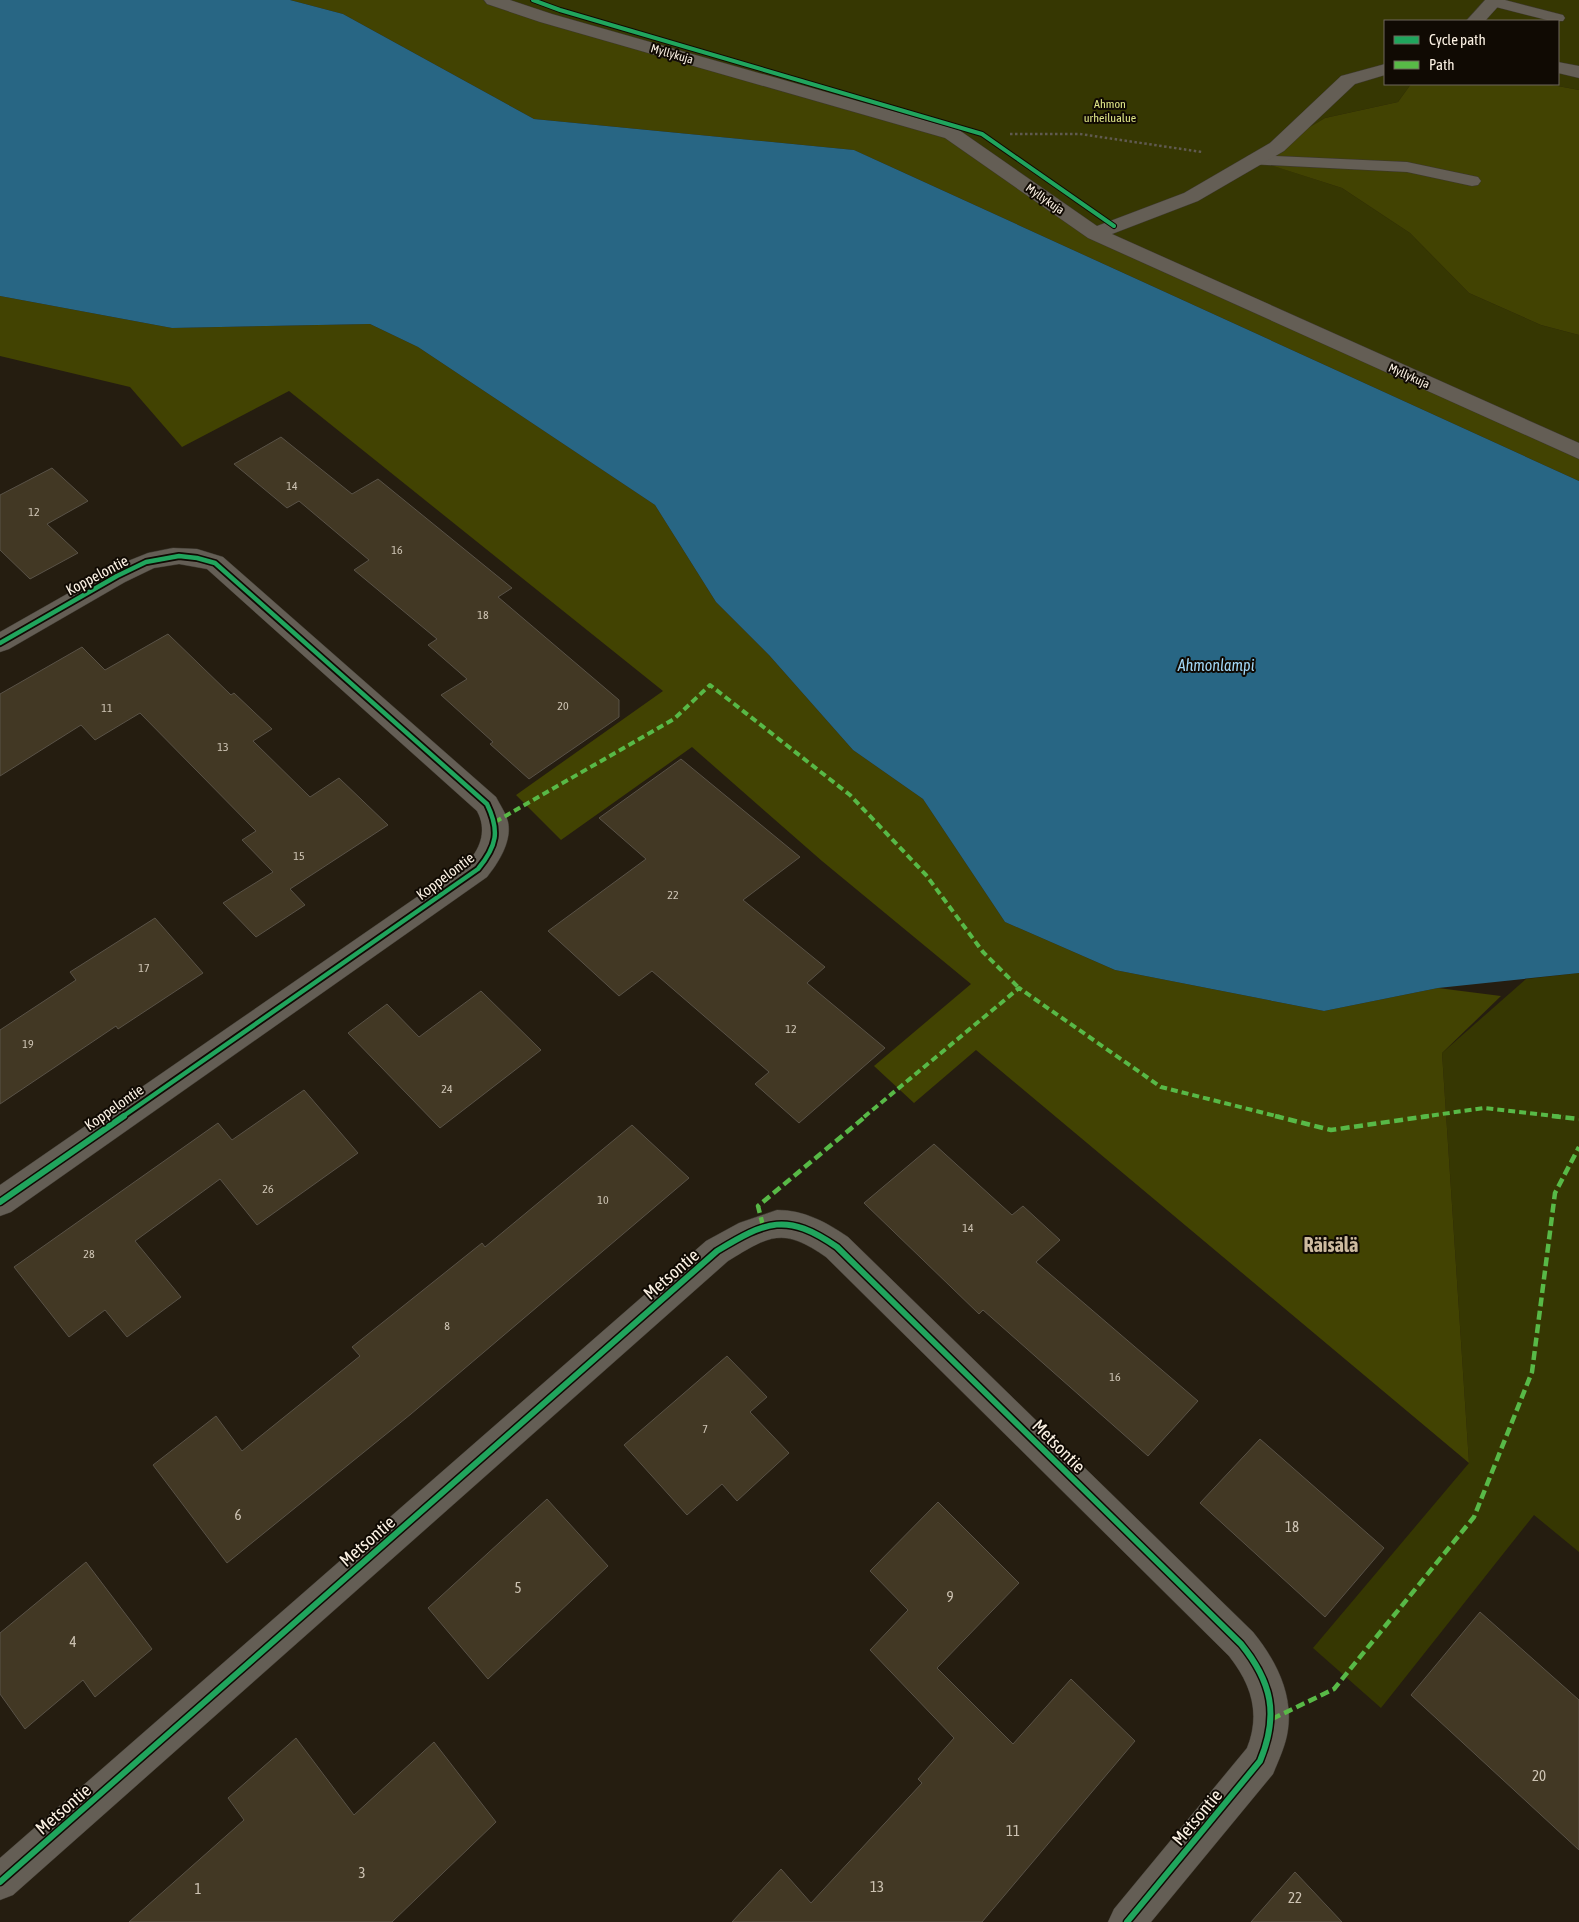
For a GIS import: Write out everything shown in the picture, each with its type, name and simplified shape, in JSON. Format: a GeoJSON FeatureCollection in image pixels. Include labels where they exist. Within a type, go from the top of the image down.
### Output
{"type":"FeatureCollection","features":[{"type":"Feature","properties":{"kind":"street","name":"Myllykuja"},"geometry":{"type":"LineString","coordinates":[[493,0],[546,18],[952,134],[1095,234],[1579,452]]}},
{"type":"Feature","properties":{"kind":"street"},"geometry":{"type":"LineString","coordinates":[[1476,20],[1495,1]]}},
{"type":"Feature","properties":{"kind":"street"},"geometry":{"type":"LineString","coordinates":[[1559,68],[1579,72]]}},
{"type":"Feature","properties":{"kind":"street"},"geometry":{"type":"LineString","coordinates":[[1095,234],[1191,197],[1277,147],[1348,80],[1384,69]]}},
{"type":"Feature","properties":{"kind":"street","name":"Koppelontie"},"geometry":{"type":"LineString","coordinates":[[0,643],[116,577],[148,562],[164,557],[194,556],[215,563],[486,804],[495,822],[494,840],[488,858],[478,869],[0,1202]]}},
{"type":"Feature","properties":{"kind":"street","name":"Metsontie"},"geometry":{"type":"LineString","coordinates":[[0,1882],[717,1251],[744,1234],[777,1222],[808,1229],[837,1247],[1241,1644],[1261,1670],[1267,1686],[1272,1719],[1269,1738],[1260,1761],[1127,1922]]}},
{"type":"Feature","properties":{"kind":"lane"},"geometry":{"type":"LineString","coordinates":[[1495,1],[1556,18]]}},
{"type":"Feature","properties":{"kind":"lane"},"geometry":{"type":"LineString","coordinates":[[1254,160],[1407,168],[1472,181]]}},
{"type":"Feature","properties":{"kind":"path"},"geometry":{"type":"LineString","coordinates":[[952,134],[1080,134],[1254,160]]}},
{"type":"Feature","properties":{"kind":"green space","name":"Ahmon urheilualue"},"geometry":{"type":"Polygon","coordinates":[[[493,0],[1579,0],[1579,90],[1552,85],[1559,85],[1559,20],[1384,20],[1384,85],[1410,85],[1398,102],[1325,118],[1255,160],[1342,188],[1410,233],[1469,293],[1541,325],[1579,335],[1579,452],[493,0]]]}},
{"type":"Feature","properties":{"kind":"green space"},"geometry":{"type":"Polygon","coordinates":[[[1579,973],[1579,1552],[1534,1515],[1381,1708],[1313,1648],[1469,1463],[1442,1053],[1526,979],[1579,973]]]}},
{"type":"Feature","properties":{"kind":"shaded area"},"geometry":{"type":"Polygon","coordinates":[[[290,0],[493,0],[952,134],[1095,234],[1579,452],[1579,481],[854,150],[534,119],[343,14],[290,0]]]}},
{"type":"Feature","properties":{"kind":"shaded area"},"geometry":{"type":"Polygon","coordinates":[[[1410,85],[1552,85],[1579,90],[1579,335],[1541,325],[1469,293],[1410,233],[1342,188],[1254,160],[1325,118],[1398,102],[1410,85]]]}},
{"type":"Feature","properties":{"kind":"shaded area"},"geometry":{"type":"Polygon","coordinates":[[[0,296],[172,328],[370,324],[418,347],[655,505],[716,602],[769,655],[853,750],[923,799],[1005,922],[1115,970],[1324,1011],[1438,988],[1501,996],[1442,1053],[1469,1463],[976,1050],[914,1103],[874,1066],[971,984],[822,861],[692,747],[561,840],[516,795],[663,691],[289,391],[182,447],[130,387],[0,356],[0,296]]]}},
{"type":"Feature","properties":{"kind":"water","name":"Ahmonlampi"},"geometry":{"type":"Polygon","coordinates":[[[0,0],[290,0],[343,14],[534,119],[854,150],[1579,481],[1579,973],[1438,988],[1324,1011],[1115,970],[1005,922],[923,799],[853,750],[769,655],[716,602],[655,505],[418,347],[370,324],[172,328],[0,296],[0,0]]]}},
{"type":"Feature","properties":{"kind":"building"},"geometry":{"type":"Polygon","coordinates":[[[281,437],[352,494],[378,479],[512,588],[498,597],[619,700],[619,717],[529,779],[490,744],[493,742],[441,695],[467,679],[428,645],[437,639],[354,570],[369,560],[299,501],[287,508],[234,464],[281,437]]]}},
{"type":"Feature","properties":{"kind":"building"},"geometry":{"type":"Polygon","coordinates":[[[52,468],[88,501],[47,524],[78,553],[30,579],[0,550],[0,495],[52,468]]]}},
{"type":"Feature","properties":{"kind":"building"},"geometry":{"type":"Polygon","coordinates":[[[168,634],[231,695],[234,693],[272,729],[253,741],[310,797],[339,778],[388,825],[290,889],[305,905],[256,937],[223,903],[273,872],[242,840],[256,831],[140,713],[95,740],[81,725],[0,776],[0,694],[82,647],[105,670],[168,634]]]}},
{"type":"Feature","properties":{"kind":"building"},"geometry":{"type":"Polygon","coordinates":[[[681,759],[800,857],[743,900],[825,967],[807,983],[885,1048],[799,1123],[755,1084],[769,1072],[652,971],[619,996],[548,931],[646,859],[599,818],[681,759]]]}},
{"type":"Feature","properties":{"kind":"building"},"geometry":{"type":"Polygon","coordinates":[[[155,918],[203,973],[118,1029],[116,1026],[0,1104],[0,1030],[76,980],[70,972],[155,918]]]}},
{"type":"Feature","properties":{"kind":"building"},"geometry":{"type":"Polygon","coordinates":[[[481,991],[541,1050],[440,1128],[348,1033],[387,1004],[419,1037],[481,991]]]}},
{"type":"Feature","properties":{"kind":"building"},"geometry":{"type":"Polygon","coordinates":[[[304,1090],[358,1153],[257,1225],[220,1179],[135,1241],[181,1297],[127,1337],[105,1310],[69,1337],[14,1267],[218,1123],[232,1140],[304,1090]]]}},
{"type":"Feature","properties":{"kind":"building"},"geometry":{"type":"Polygon","coordinates":[[[632,1125],[689,1178],[411,1414],[227,1563],[153,1465],[216,1416],[242,1451],[360,1356],[352,1347],[482,1243],[485,1247],[632,1125]]]}},
{"type":"Feature","properties":{"kind":"building"},"geometry":{"type":"Polygon","coordinates":[[[934,1144],[1012,1215],[1023,1206],[1060,1240],[1036,1262],[1198,1401],[1148,1456],[983,1310],[979,1314],[864,1203],[934,1144]]]}},
{"type":"Feature","properties":{"kind":"building"},"geometry":{"type":"Polygon","coordinates":[[[727,1356],[767,1397],[750,1412],[789,1453],[737,1501],[722,1484],[687,1515],[624,1445],[727,1356]]]}},
{"type":"Feature","properties":{"kind":"building"},"geometry":{"type":"Polygon","coordinates":[[[1260,1439],[1384,1548],[1325,1617],[1200,1503],[1260,1439]]]}},
{"type":"Feature","properties":{"kind":"building"},"geometry":{"type":"Polygon","coordinates":[[[547,1499],[608,1566],[488,1679],[428,1608],[547,1499]]]}},
{"type":"Feature","properties":{"kind":"building"},"geometry":{"type":"Polygon","coordinates":[[[938,1502],[1019,1583],[937,1668],[1013,1744],[1071,1679],[1135,1741],[982,1922],[732,1922],[781,1869],[811,1903],[922,1783],[918,1779],[954,1738],[870,1650],[908,1610],[870,1571],[938,1502]]]}},
{"type":"Feature","properties":{"kind":"building"},"geometry":{"type":"Polygon","coordinates":[[[86,1562],[152,1649],[95,1697],[83,1680],[25,1729],[0,1694],[0,1633],[86,1562]]]}},
{"type":"Feature","properties":{"kind":"building"},"geometry":{"type":"Polygon","coordinates":[[[1480,1612],[1579,1700],[1579,1850],[1411,1695],[1480,1612]]]}},
{"type":"Feature","properties":{"kind":"building"},"geometry":{"type":"Polygon","coordinates":[[[296,1738],[354,1815],[434,1742],[496,1822],[392,1922],[129,1922],[244,1820],[228,1798],[296,1738]]]}},
{"type":"Feature","properties":{"kind":"building"},"geometry":{"type":"Polygon","coordinates":[[[1295,1872],[1342,1922],[1251,1922],[1295,1872]]]}},
{"type":"Feature","properties":{"kind":"marked path"},"geometry":{"type":"LineString","coordinates":[[495,822],[674,719],[710,685],[850,795],[926,875],[983,952],[1019,988]]}},
{"type":"Feature","properties":{"kind":"marked path"},"geometry":{"type":"LineString","coordinates":[[763,1226],[758,1206],[1019,988],[1161,1087],[1331,1130],[1484,1108],[1579,1119]]}},
{"type":"Feature","properties":{"kind":"marked path"},"geometry":{"type":"LineString","coordinates":[[1272,1719],[1334,1689],[1474,1517],[1532,1372],[1555,1193],[1579,1147]]}},
{"type":"Feature","properties":{"kind":"cycle path"},"geometry":{"type":"LineString","coordinates":[[533,0],[560,10],[982,134],[1114,226]]}},
{"type":"Feature","properties":{"kind":"cycle path"},"geometry":{"type":"LineString","coordinates":[[0,643],[117,576],[146,562],[166,557],[185,556],[215,563],[487,804],[496,828],[492,847],[478,869],[0,1202]]}},
{"type":"Feature","properties":{"kind":"cycle path"},"geometry":{"type":"LineString","coordinates":[[0,1882],[717,1251],[749,1232],[777,1224],[790,1224],[804,1227],[837,1247],[1241,1644],[1260,1670],[1270,1699],[1271,1714],[1270,1730],[1260,1761],[1127,1922]]}},
{"type":"Feature","properties":{"kind":"district","name":"Räisälä"},"geometry":{"type":"Point","coordinates":[1331,1244]}}]}
